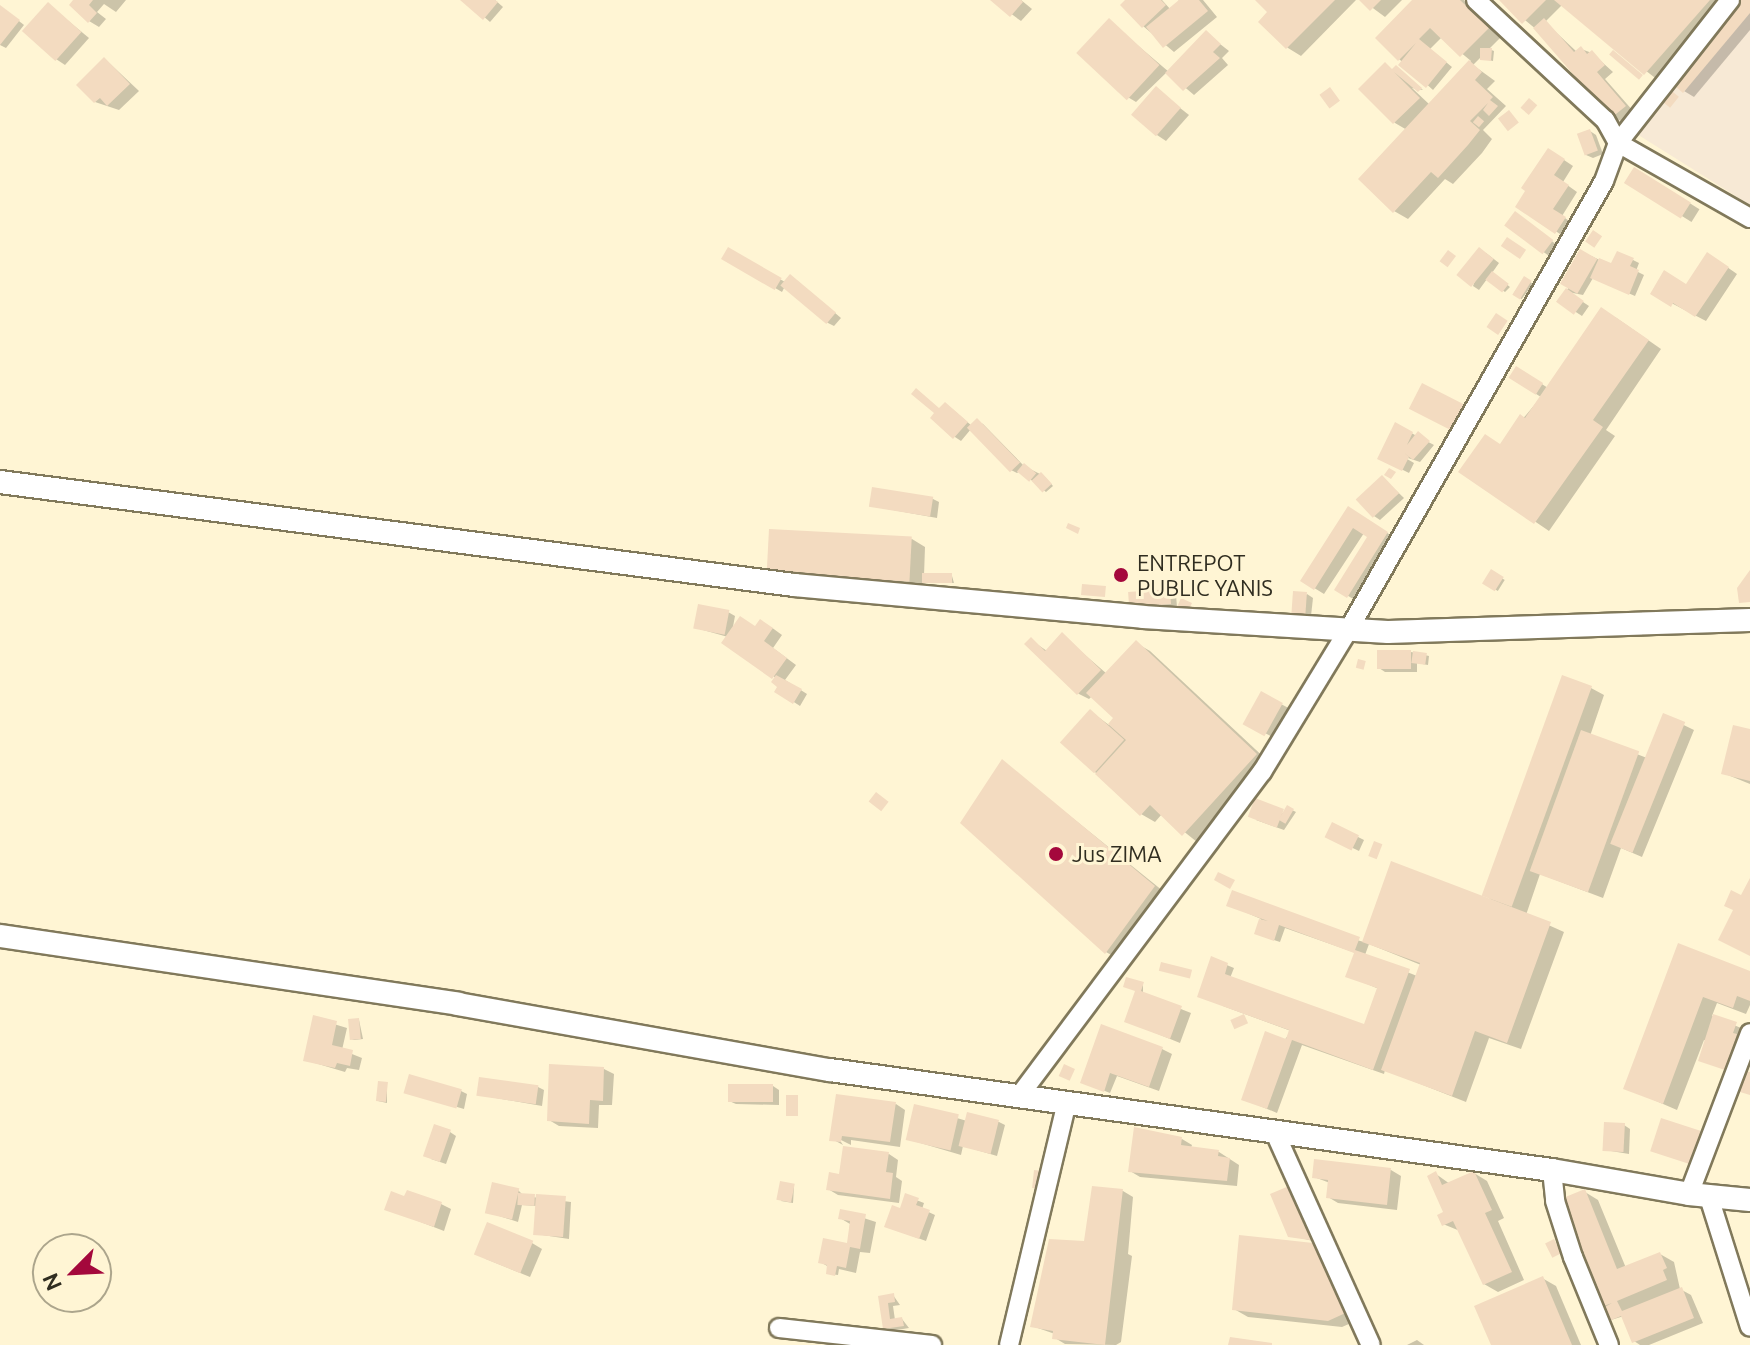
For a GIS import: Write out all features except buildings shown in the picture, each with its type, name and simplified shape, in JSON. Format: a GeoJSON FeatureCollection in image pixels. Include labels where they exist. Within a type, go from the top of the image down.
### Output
{"type":"FeatureCollection","features":[{"type":"Feature","properties":{"kind":"main road"},"geometry":{"type":"LineString","coordinates":[[0,482],[794,585],[1143,617],[1388,632],[1750,620]]}},
{"type":"Feature","properties":{"kind":"main road"},"geometry":{"type":"LineString","coordinates":[[0,936],[458,1004],[830,1070],[1750,1200]]}},
{"type":"Feature","properties":{"kind":"street"},"geometry":{"type":"LineString","coordinates":[[1476,0],[1605,120],[1618,143],[1750,218]]}},
{"type":"Feature","properties":{"kind":"street"},"geometry":{"type":"LineString","coordinates":[[1020,1095],[1262,772],[1349,629],[1604,181],[1618,143],[1730,0]]}},
{"type":"Feature","properties":{"kind":"street"},"geometry":{"type":"LineString","coordinates":[[1750,1033],[1698,1194],[1750,1327]]}},
{"type":"Feature","properties":{"kind":"street"},"geometry":{"type":"LineString","coordinates":[[1009,1345],[1067,1102]]}},
{"type":"Feature","properties":{"kind":"street"},"geometry":{"type":"LineString","coordinates":[[1276,1135],[1371,1345]]}},
{"type":"Feature","properties":{"kind":"street"},"geometry":{"type":"LineString","coordinates":[[1552,1170],[1555,1201],[1573,1257],[1609,1345]]}},
{"type":"Feature","properties":{"kind":"street"},"geometry":{"type":"LineString","coordinates":[[779,1328],[817,1339],[932,1345]]}},
{"type":"Feature","properties":{"kind":"shaded area"},"geometry":{"type":"Polygon","coordinates":[[[1750,0],[1750,205],[1632,131],[1750,0]]]}},
{"type":"Feature","properties":{"kind":"place","name":"ENTREPOT PUBLIC YANIS"},"geometry":{"type":"Point","coordinates":[1121,575]}},
{"type":"Feature","properties":{"kind":"place","name":"Jus ZIMA"},"geometry":{"type":"Point","coordinates":[1056,854]}}]}
